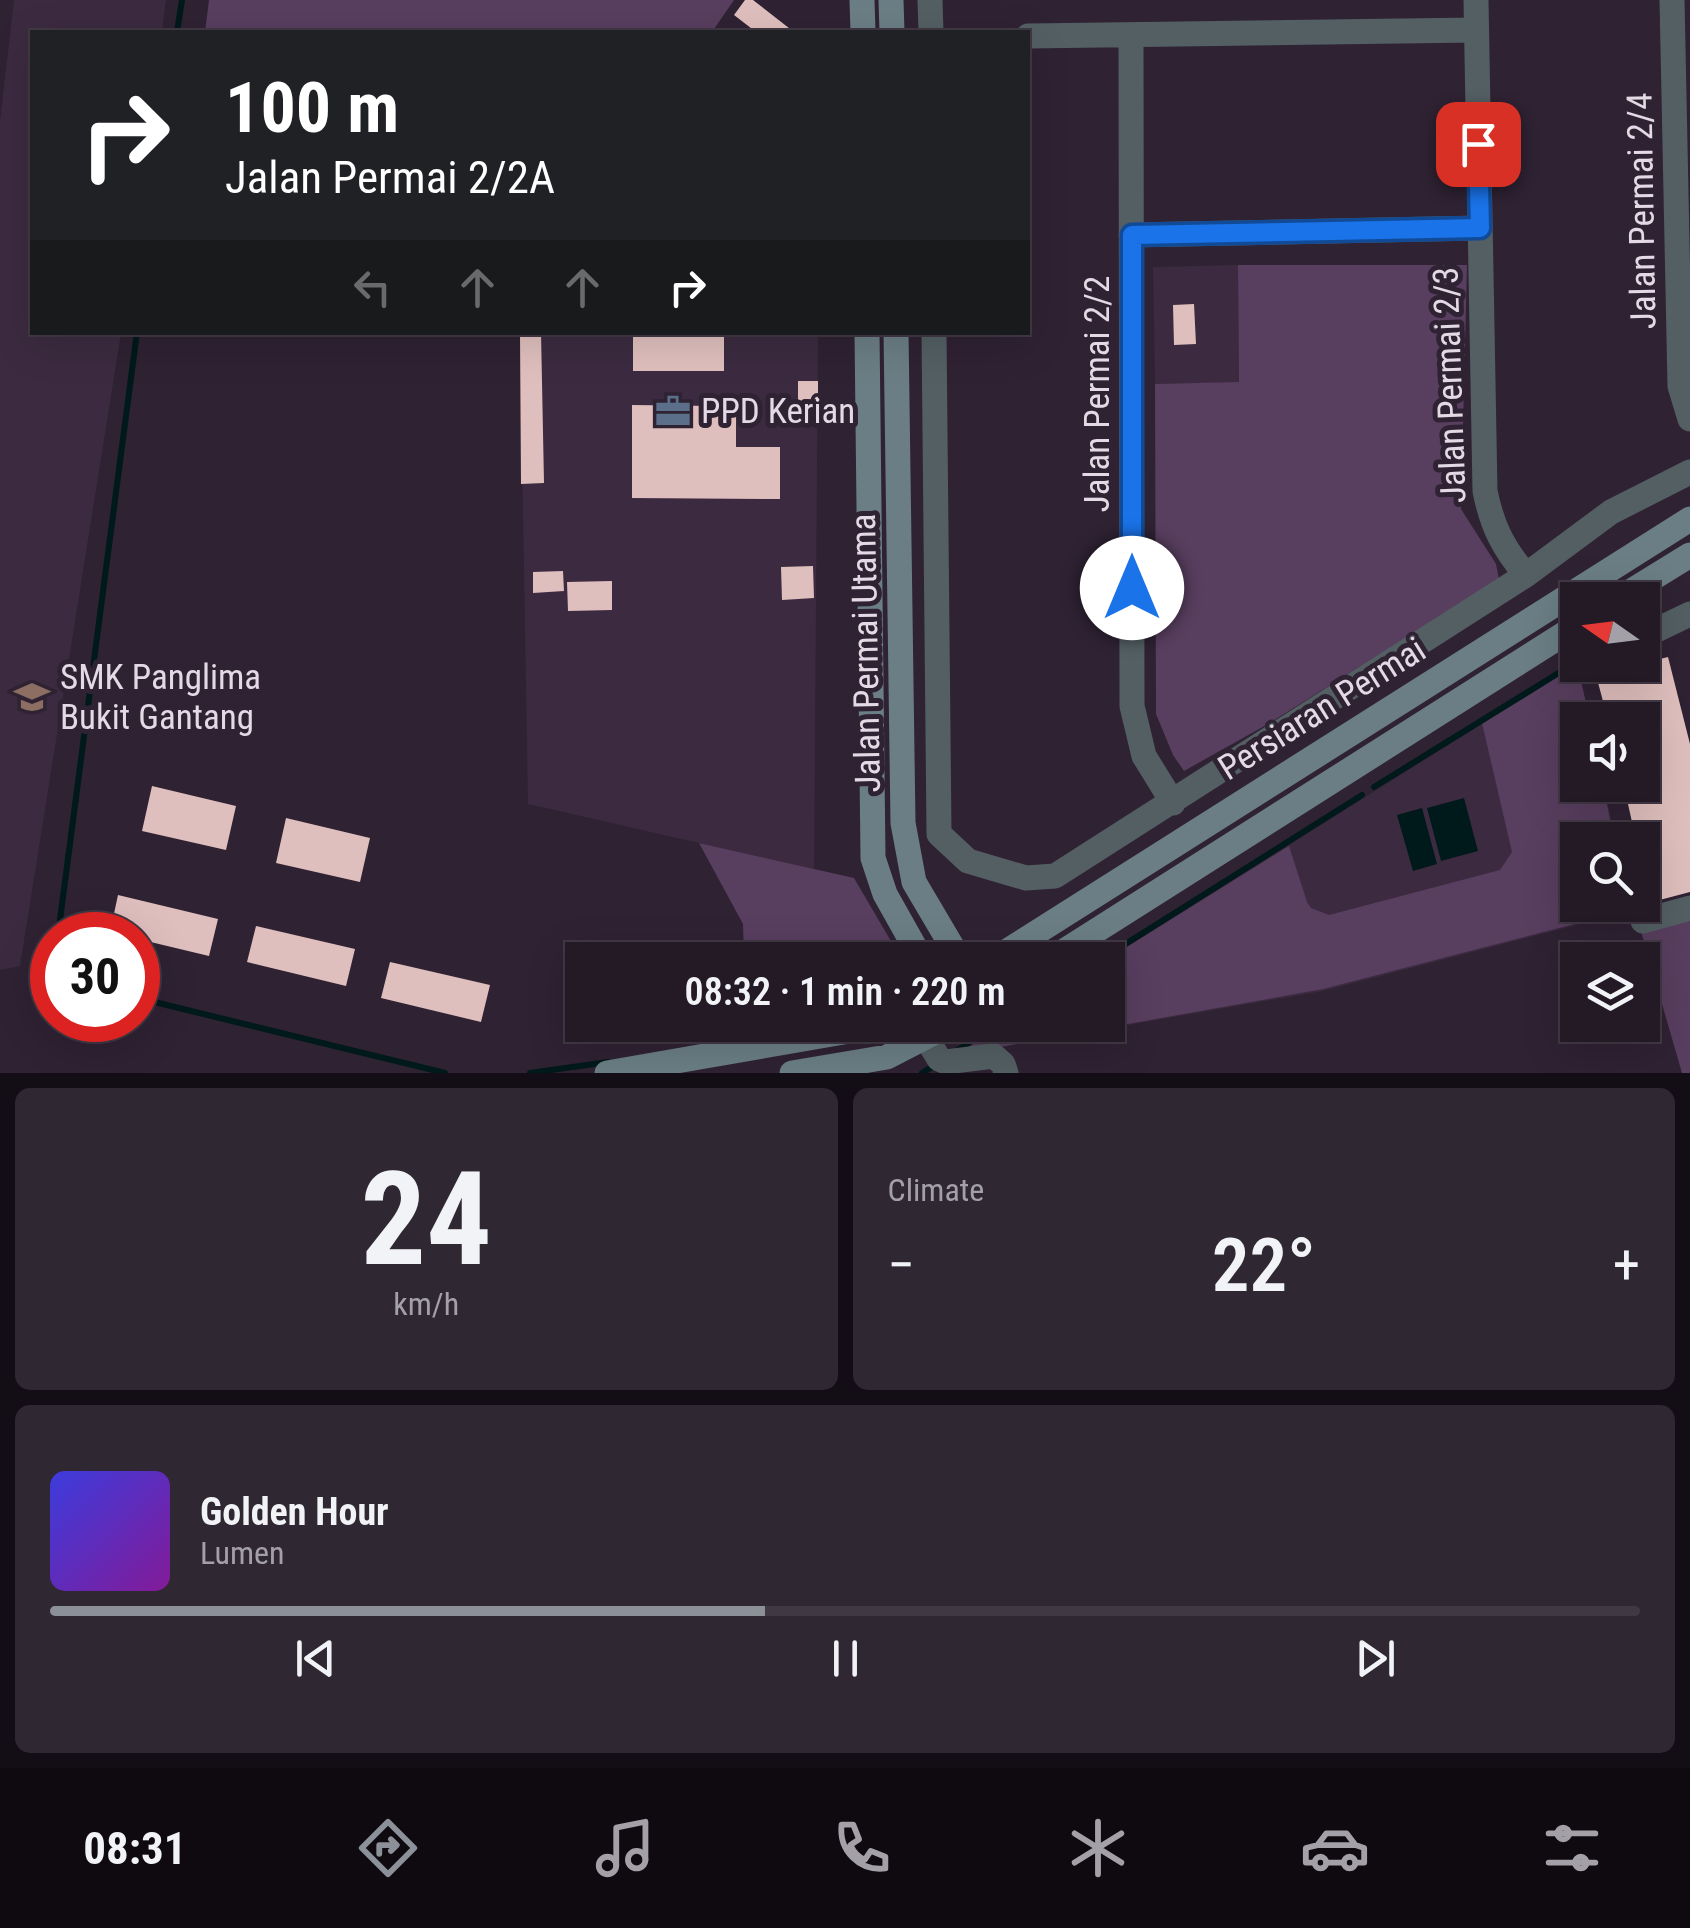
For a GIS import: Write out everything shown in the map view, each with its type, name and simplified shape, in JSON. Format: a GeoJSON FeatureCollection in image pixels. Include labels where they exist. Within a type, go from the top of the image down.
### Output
{"type":"FeatureCollection","features":[{"type":"Feature","properties":{"kind":"street"},"geometry":{"type":"LineString","coordinates":[[862,0],[863,30]]}},
{"type":"Feature","properties":{"kind":"street"},"geometry":{"type":"LineString","coordinates":[[892,0],[892,30]]}},
{"type":"Feature","properties":{"kind":"street"},"geometry":{"type":"LineString","coordinates":[[930,0],[931,30]]}},
{"type":"Feature","properties":{"kind":"street","name":"Jalan Permai 2/3"},"geometry":{"type":"LineString","coordinates":[[1476,0],[1485,490],[1491,522],[1504,549],[1526,576]]}},
{"type":"Feature","properties":{"kind":"street","name":"Jalan Permai 2/4"},"geometry":{"type":"LineString","coordinates":[[1672,0],[1680,386],[1690,419]]}},
{"type":"Feature","properties":{"kind":"street"},"geometry":{"type":"LineString","coordinates":[[1030,36],[1476,30]]}},
{"type":"Feature","properties":{"kind":"street","name":"Jalan Permai 2/2"},"geometry":{"type":"LineString","coordinates":[[1131,34],[1132,706],[1144,756],[1173,804]]}},
{"type":"Feature","properties":{"kind":"street"},"geometry":{"type":"LineString","coordinates":[[1132,235],[1480,228]]}},
{"type":"Feature","properties":{"kind":"street","name":"Jalan Permai Utama"},"geometry":{"type":"LineString","coordinates":[[867,335],[873,858],[885,894],[912,942]]}},
{"type":"Feature","properties":{"kind":"street","name":"Jalan Permai Utama"},"geometry":{"type":"LineString","coordinates":[[896,335],[903,823],[914,882],[949,942]]}},
{"type":"Feature","properties":{"kind":"street"},"geometry":{"type":"LineString","coordinates":[[934,335],[939,834],[968,861],[1026,878],[1056,876],[1526,576],[1611,512],[1690,472]]}},
{"type":"Feature","properties":{"kind":"street"},"geometry":{"type":"LineString","coordinates":[[868,438],[935,437]]}},
{"type":"Feature","properties":{"kind":"street","name":"Persiaran Permai"},"geometry":{"type":"LineString","coordinates":[[1021,942],[1690,520]]}},
{"type":"Feature","properties":{"kind":"street"},"geometry":{"type":"LineString","coordinates":[[1647,582],[1690,555]]}},
{"type":"Feature","properties":{"kind":"street"},"geometry":{"type":"LineString","coordinates":[[1660,629],[1687,616],[1690,644]]}},
{"type":"Feature","properties":{"kind":"street","name":"Persiaran Permai"},"geometry":{"type":"LineString","coordinates":[[1078,942],[1560,637]]}},
{"type":"Feature","properties":{"kind":"street"},"geometry":{"type":"LineString","coordinates":[[1660,916],[1690,908]]}},
{"type":"Feature","properties":{"kind":"street"},"geometry":{"type":"LineString","coordinates":[[607,1073],[786,1042]]}},
{"type":"Feature","properties":{"kind":"street"},"geometry":{"type":"LineString","coordinates":[[792,1073],[887,1057],[920,1042]]}},
{"type":"Feature","properties":{"kind":"street"},"geometry":{"type":"LineString","coordinates":[[929,1042],[939,1059],[946,1062],[994,1056],[1004,1064],[1006,1073]]}},
{"type":"Feature","properties":{"kind":"shaded area"},"geometry":{"type":"Polygon","coordinates":[[[14,0],[166,0],[162,30],[30,30],[30,335],[121,335],[20,966],[0,970],[0,122],[14,0]]]}},
{"type":"Feature","properties":{"kind":"shaded area"},"geometry":{"type":"Polygon","coordinates":[[[209,0],[734,0],[713,30],[205,30],[209,0]]]}},
{"type":"Feature","properties":{"kind":"shaded area"},"geometry":{"type":"Polygon","coordinates":[[[1238,265],[1239,383],[1155,384],[1153,267],[1238,265]]]}},
{"type":"Feature","properties":{"kind":"shaded area"},"geometry":{"type":"Polygon","coordinates":[[[1238,265],[1467,265],[1461,509],[1496,564],[1499,579],[1268,724],[1184,771],[1156,714],[1155,384],[1239,382],[1238,265]]]}},
{"type":"Feature","properties":{"kind":"shaded area"},"geometry":{"type":"Polygon","coordinates":[[[520,335],[818,335],[814,869],[528,804],[520,335]]]}},
{"type":"Feature","properties":{"kind":"shaded area"},"geometry":{"type":"Polygon","coordinates":[[[1560,675],[1560,682],[1581,682],[1586,702],[1560,702],[1560,802],[1607,802],[1611,822],[1560,822],[1560,922],[1588,922],[1323,991],[1125,1025],[1125,948],[1560,675]]]}},
{"type":"Feature","properties":{"kind":"shaded area"},"geometry":{"type":"Polygon","coordinates":[[[1560,675],[1560,682],[1581,682],[1586,702],[1560,702],[1560,802],[1606,802],[1610,822],[1560,822],[1560,922],[1583,922],[1323,989],[1125,1025],[1125,948],[1289,846],[1307,902],[1311,908],[1329,915],[1500,870],[1512,852],[1482,723],[1560,675]]]}},
{"type":"Feature","properties":{"kind":"shaded area"},"geometry":{"type":"Polygon","coordinates":[[[1464,798],[1478,851],[1441,861],[1427,808],[1464,798]]]}},
{"type":"Feature","properties":{"kind":"shaded area"},"geometry":{"type":"Polygon","coordinates":[[[1422,808],[1437,864],[1413,871],[1397,815],[1422,808]]]}},
{"type":"Feature","properties":{"kind":"shaded area"},"geometry":{"type":"Polygon","coordinates":[[[699,843],[854,878],[891,942],[744,942],[743,924],[699,843]]]}},
{"type":"Feature","properties":{"kind":"shaded area"},"geometry":{"type":"Polygon","coordinates":[[[1690,916],[1690,1073],[1682,1073],[1660,997],[1660,942],[1644,942],[1640,928],[1690,916]]]}},
{"type":"Feature","properties":{"kind":"shaded area"},"geometry":{"type":"Polygon","coordinates":[[[976,1042],[1030,1042],[955,1055],[976,1042]]]}},
{"type":"Feature","properties":{"kind":"shaded area"},"geometry":{"type":"Polygon","coordinates":[[[976,1042],[1027,1042],[955,1055],[976,1042]]]}},
{"type":"Feature","properties":{"kind":"building"},"geometry":{"type":"Polygon","coordinates":[[[745,0],[753,0],[791,30],[753,30],[734,15],[745,0]]]}},
{"type":"Feature","properties":{"kind":"building"},"geometry":{"type":"Polygon","coordinates":[[[1194,304],[1196,344],[1174,345],[1173,305],[1194,304]]]}},
{"type":"Feature","properties":{"kind":"building"},"geometry":{"type":"Polygon","coordinates":[[[520,335],[541,335],[544,483],[521,484],[520,335]]]}},
{"type":"Feature","properties":{"kind":"building"},"geometry":{"type":"Polygon","coordinates":[[[633,335],[724,336],[724,371],[633,371],[633,335]]]}},
{"type":"Feature","properties":{"kind":"building"},"geometry":{"type":"Polygon","coordinates":[[[798,381],[818,381],[818,406],[798,406],[798,381]]]}},
{"type":"Feature","properties":{"kind":"building","name":"PPD Kerian"},"geometry":{"type":"Polygon","coordinates":[[[632,405],[714,406],[714,416],[736,416],[736,447],[780,447],[780,499],[632,498],[632,405]]]}},
{"type":"Feature","properties":{"kind":"building"},"geometry":{"type":"Polygon","coordinates":[[[813,566],[814,598],[782,600],[781,567],[813,566]]]}},
{"type":"Feature","properties":{"kind":"building"},"geometry":{"type":"Polygon","coordinates":[[[563,571],[564,591],[533,593],[533,572],[563,571]]]}},
{"type":"Feature","properties":{"kind":"building"},"geometry":{"type":"Polygon","coordinates":[[[612,581],[612,610],[568,611],[567,582],[612,581]]]}},
{"type":"Feature","properties":{"kind":"building"},"geometry":{"type":"Polygon","coordinates":[[[1668,657],[1690,744],[1690,892],[1660,900],[1660,822],[1632,822],[1628,804],[1660,802],[1660,702],[1603,702],[1598,682],[1660,682],[1660,659],[1668,657]]]}},
{"type":"Feature","properties":{"kind":"building"},"geometry":{"type":"Polygon","coordinates":[[[152,786],[236,806],[226,850],[142,831],[152,786]]]}},
{"type":"Feature","properties":{"kind":"building"},"geometry":{"type":"Polygon","coordinates":[[[286,818],[370,838],[360,882],[276,863],[286,818]]]}},
{"type":"Feature","properties":{"kind":"building"},"geometry":{"type":"Polygon","coordinates":[[[118,895],[218,919],[209,956],[160,944],[160,912],[114,912],[118,895]]]}},
{"type":"Feature","properties":{"kind":"building"},"geometry":{"type":"Polygon","coordinates":[[[256,926],[355,949],[346,986],[247,962],[256,926]]]}},
{"type":"Feature","properties":{"kind":"building"},"geometry":{"type":"Polygon","coordinates":[[[390,962],[490,985],[481,1022],[381,998],[390,962]]]}},
{"type":"Feature","properties":{"kind":"waterway"},"geometry":{"type":"LineString","coordinates":[[177,30],[182,0]]}},
{"type":"Feature","properties":{"kind":"waterway"},"geometry":{"type":"LineString","coordinates":[[61,912],[137,335]]}},
{"type":"Feature","properties":{"kind":"waterway"},"geometry":{"type":"LineString","coordinates":[[1374,787],[1560,672]]}},
{"type":"Feature","properties":{"kind":"waterway"},"geometry":{"type":"LineString","coordinates":[[1125,944],[1362,795]]}},
{"type":"Feature","properties":{"kind":"waterway"},"geometry":{"type":"LineString","coordinates":[[160,1003],[445,1073]]}},
{"type":"Feature","properties":{"kind":"waterway"},"geometry":{"type":"LineString","coordinates":[[956,1051],[971,1042]]}},
{"type":"Feature","properties":{"kind":"waterway"},"geometry":{"type":"LineString","coordinates":[[530,1073],[608,1062]]}},
{"type":"Feature","properties":{"kind":"waterway"},"geometry":{"type":"LineString","coordinates":[[922,1073],[937,1064]]}},
{"type":"Feature","properties":{"kind":"place","name":"PPD Kerian"},"geometry":{"type":"Point","coordinates":[673,411]}},
{"type":"Feature","properties":{"kind":"place","name":"SMK Panglima Bukit Gantang"},"geometry":{"type":"Point","coordinates":[32,697]}},
{"type":"Feature","properties":{"kind":"route"},"geometry":{"type":"LineString","coordinates":[[1132,588],[1132,235],[1480,228],[1478,144]]}}]}
